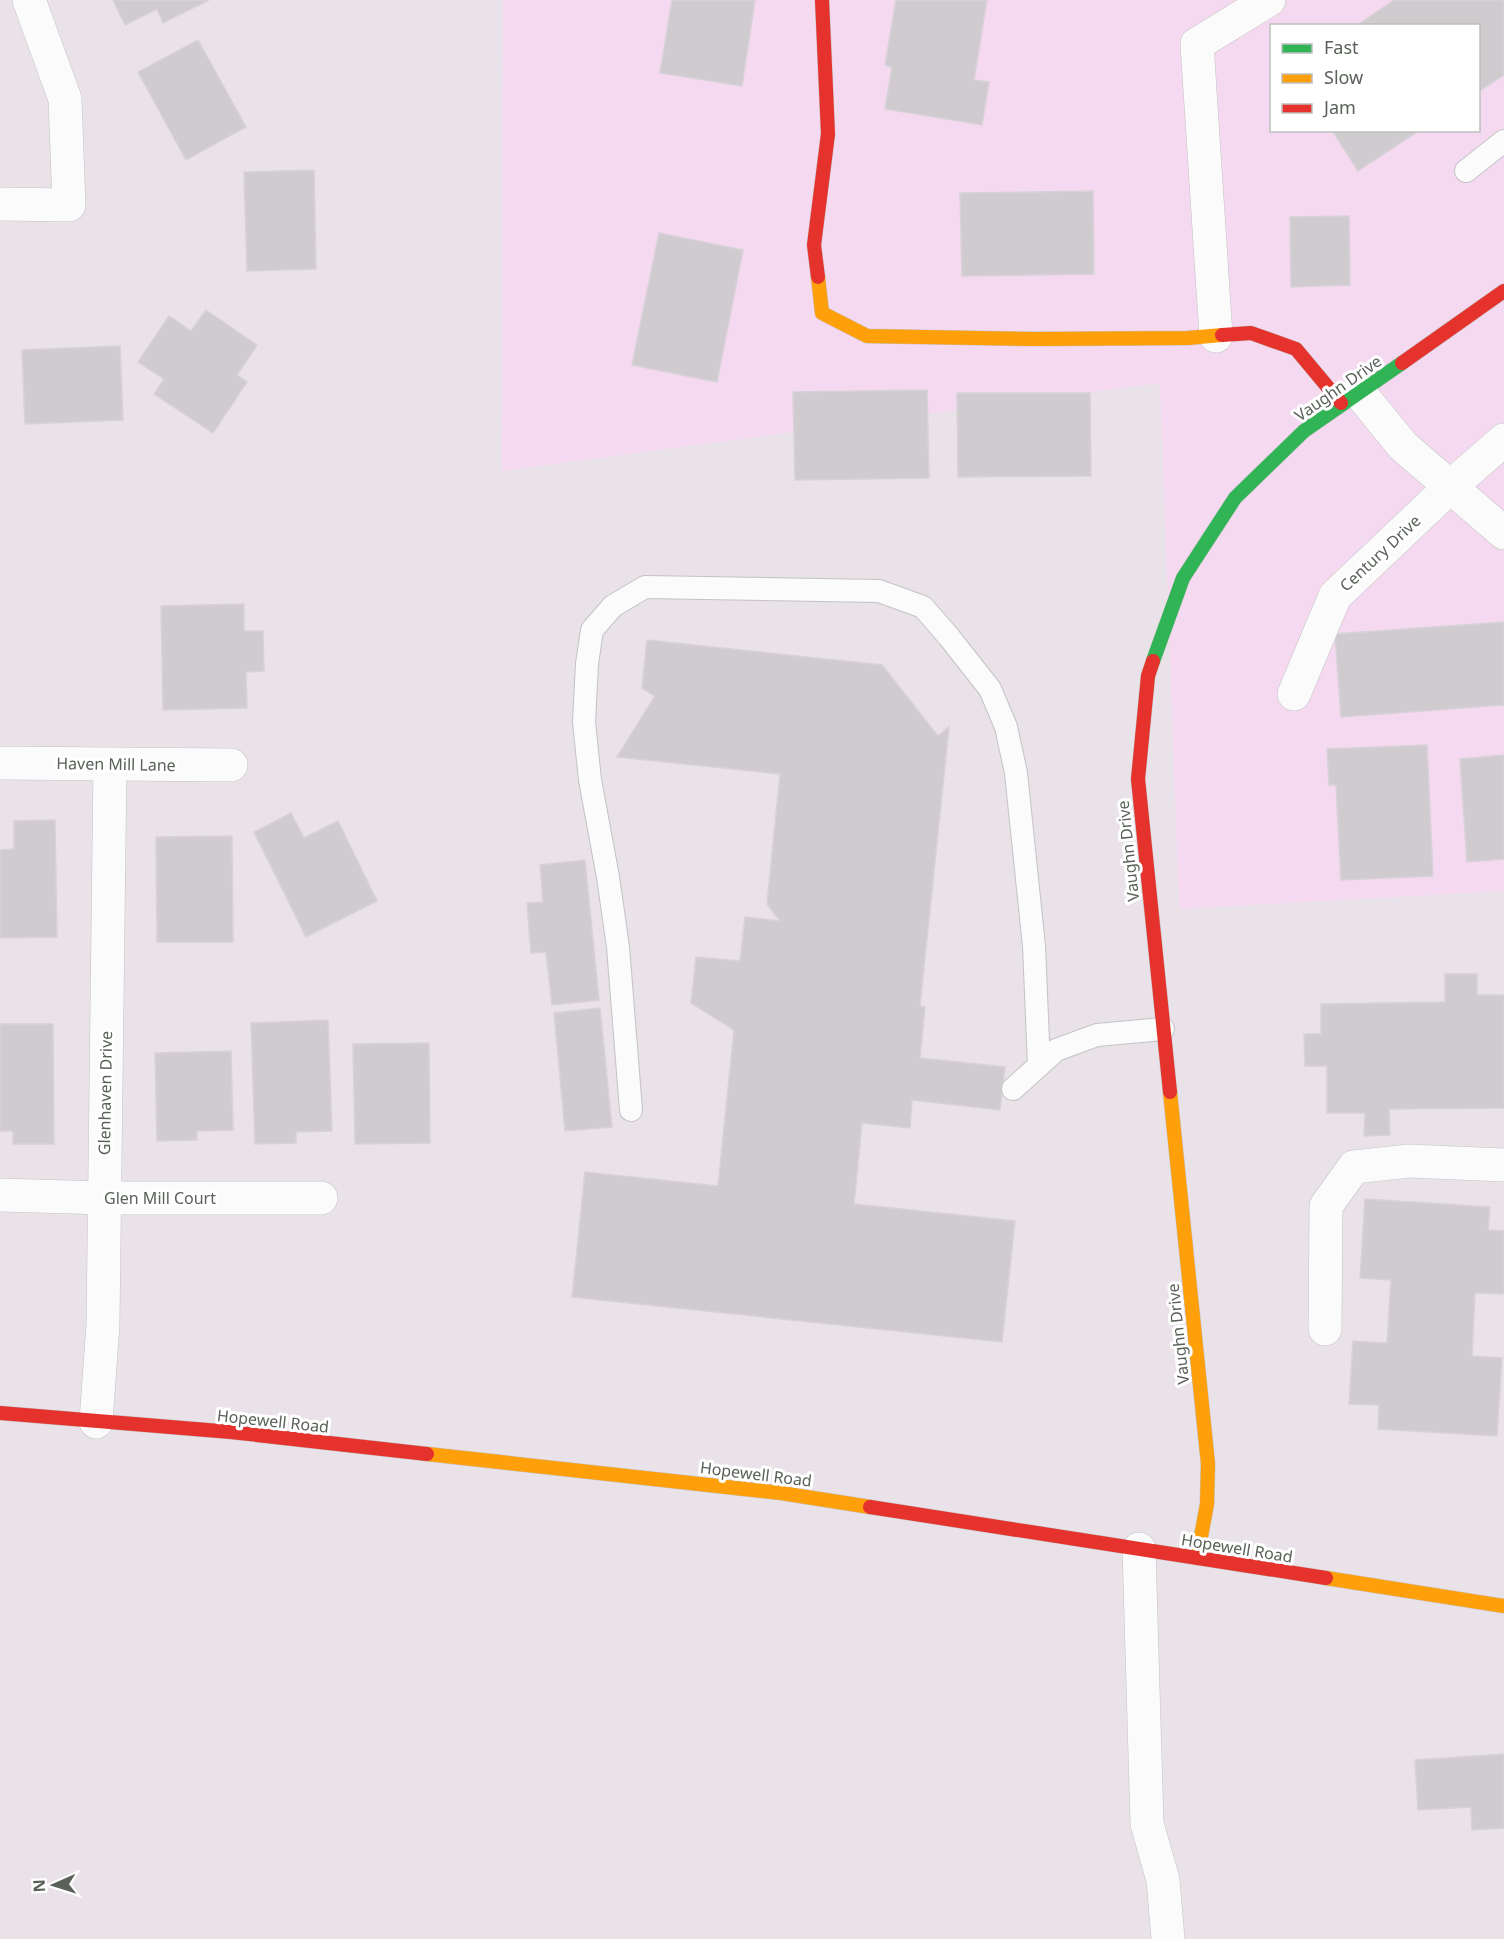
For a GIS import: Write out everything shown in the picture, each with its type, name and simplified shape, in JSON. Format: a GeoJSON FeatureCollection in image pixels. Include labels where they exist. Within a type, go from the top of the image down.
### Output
{"type":"FeatureCollection","features":[{"type":"Feature","properties":{"kind":"street"},"geometry":{"type":"LineString","coordinates":[[0,204],[69,206],[65,99],[28,0]]}},
{"type":"Feature","properties":{"kind":"street"},"geometry":{"type":"LineString","coordinates":[[822,0],[828,135],[814,246],[822,313],[867,336],[1034,339],[1216,336],[1251,333],[1296,349],[1504,533]]}},
{"type":"Feature","properties":{"kind":"street"},"geometry":{"type":"LineString","coordinates":[[1216,336],[1197,44],[1269,0]]}},
{"type":"Feature","properties":{"kind":"street","name":"Vaughn Drive"},"geometry":{"type":"LineString","coordinates":[[1197,1558],[1207,1504],[1208,1464],[1138,779],[1148,676],[1183,578],[1235,498],[1304,431],[1504,291]]}},
{"type":"Feature","properties":{"kind":"street","name":"Century Drive"},"geometry":{"type":"LineString","coordinates":[[1294,694],[1335,596],[1450,487],[1504,440]]}},
{"type":"Feature","properties":{"kind":"street","name":"Haven Mill Lane"},"geometry":{"type":"LineString","coordinates":[[0,763],[231,765]]}},
{"type":"Feature","properties":{"kind":"street","name":"Glenhaven Drive"},"geometry":{"type":"LineString","coordinates":[[96,1422],[103,1324],[110,764]]}},
{"type":"Feature","properties":{"kind":"street"},"geometry":{"type":"LineString","coordinates":[[1325,1329],[1326,1206],[1354,1167],[1409,1161],[1504,1165]]}},
{"type":"Feature","properties":{"kind":"street","name":"Glen Mill Court"},"geometry":{"type":"LineString","coordinates":[[0,1195],[104,1198],[321,1198]]}},
{"type":"Feature","properties":{"kind":"street","name":"Hopewell Road"},"geometry":{"type":"LineString","coordinates":[[0,1413],[231,1432],[781,1493],[1504,1606]]}},
{"type":"Feature","properties":{"kind":"street"},"geometry":{"type":"LineString","coordinates":[[1138,1549],[1147,1824],[1163,1880],[1168,1939]]}},
{"type":"Feature","properties":{"kind":"lane"},"geometry":{"type":"LineString","coordinates":[[1466,171],[1504,141]]}},
{"type":"Feature","properties":{"kind":"lane"},"geometry":{"type":"LineString","coordinates":[[631,1110],[618,947],[590,780],[584,722],[587,664],[592,630],[613,606],[645,587],[879,591],[923,607],[949,638],[990,688],[1006,727],[1016,773],[1034,946],[1040,1065]]}},
{"type":"Feature","properties":{"kind":"lane"},"geometry":{"type":"LineString","coordinates":[[1013,1089],[1056,1050],[1097,1035],[1163,1029]]}},
{"type":"Feature","properties":{"kind":"shaded area"},"geometry":{"type":"Polygon","coordinates":[[[503,0],[1504,0],[1504,891],[1179,909],[1160,383],[502,471],[503,0]]]}},
{"type":"Feature","properties":{"kind":"building"},"geometry":{"type":"Polygon","coordinates":[[[113,0],[209,0],[163,23],[157,9],[125,25],[113,0]]]}},
{"type":"Feature","properties":{"kind":"building"},"geometry":{"type":"Polygon","coordinates":[[[672,0],[755,0],[742,86],[660,73],[672,0]]]}},
{"type":"Feature","properties":{"kind":"building"},"geometry":{"type":"Polygon","coordinates":[[[896,0],[987,0],[974,80],[989,82],[982,125],[885,109],[892,67],[885,65],[896,0]]]}},
{"type":"Feature","properties":{"kind":"building"},"geometry":{"type":"Polygon","coordinates":[[[1394,0],[1504,0],[1504,75],[1480,91],[1480,24],[1359,24],[1394,0]]]}},
{"type":"Feature","properties":{"kind":"building"},"geometry":{"type":"Polygon","coordinates":[[[198,40],[246,127],[186,160],[138,72],[198,40]]]}},
{"type":"Feature","properties":{"kind":"building"},"geometry":{"type":"Polygon","coordinates":[[[1333,132],[1417,132],[1358,171],[1333,132]]]}},
{"type":"Feature","properties":{"kind":"building"},"geometry":{"type":"Polygon","coordinates":[[[314,170],[316,269],[247,271],[244,172],[314,170]]]}},
{"type":"Feature","properties":{"kind":"building"},"geometry":{"type":"Polygon","coordinates":[[[1093,191],[1094,274],[962,276],[960,193],[1093,191]]]}},
{"type":"Feature","properties":{"kind":"building"},"geometry":{"type":"Polygon","coordinates":[[[1349,216],[1350,285],[1291,287],[1290,217],[1349,216]]]}},
{"type":"Feature","properties":{"kind":"building"},"geometry":{"type":"Polygon","coordinates":[[[659,233],[743,250],[717,382],[632,365],[659,233]]]}},
{"type":"Feature","properties":{"kind":"building"},"geometry":{"type":"Polygon","coordinates":[[[206,310],[257,345],[237,375],[247,382],[213,433],[154,394],[164,379],[138,362],[169,316],[191,331],[206,310]]]}},
{"type":"Feature","properties":{"kind":"building"},"geometry":{"type":"Polygon","coordinates":[[[120,346],[123,420],[25,424],[22,350],[120,346]]]}},
{"type":"Feature","properties":{"kind":"building"},"geometry":{"type":"Polygon","coordinates":[[[927,390],[929,478],[795,480],[793,392],[927,390]]]}},
{"type":"Feature","properties":{"kind":"building"},"geometry":{"type":"Polygon","coordinates":[[[957,393],[1090,393],[1091,476],[958,477],[957,393]]]}},
{"type":"Feature","properties":{"kind":"building"},"geometry":{"type":"Polygon","coordinates":[[[244,604],[244,631],[263,631],[264,671],[246,672],[247,708],[163,710],[161,606],[244,604]]]}},
{"type":"Feature","properties":{"kind":"building"},"geometry":{"type":"Polygon","coordinates":[[[1504,622],[1504,705],[1341,717],[1335,634],[1504,622]]]}},
{"type":"Feature","properties":{"kind":"building"},"geometry":{"type":"Polygon","coordinates":[[[647,640],[882,665],[938,736],[949,727],[920,1006],[925,1007],[920,1058],[1005,1067],[1000,1110],[912,1100],[910,1128],[862,1123],[854,1204],[1015,1221],[1002,1342],[572,1297],[585,1172],[718,1186],[734,1030],[691,1003],[696,957],[740,961],[745,917],[780,921],[767,904],[780,774],[617,757],[655,696],[642,688],[647,640]]]}},
{"type":"Feature","properties":{"kind":"building"},"geometry":{"type":"Polygon","coordinates":[[[1427,745],[1433,876],[1341,880],[1336,785],[1329,785],[1327,749],[1427,745]]]}},
{"type":"Feature","properties":{"kind":"building"},"geometry":{"type":"Polygon","coordinates":[[[1504,755],[1504,859],[1467,862],[1460,759],[1504,755]]]}},
{"type":"Feature","properties":{"kind":"building"},"geometry":{"type":"Polygon","coordinates":[[[291,813],[304,838],[338,821],[377,901],[306,937],[254,832],[291,813]]]}},
{"type":"Feature","properties":{"kind":"building"},"geometry":{"type":"Polygon","coordinates":[[[55,820],[57,937],[0,938],[0,850],[14,849],[14,821],[55,820]]]}},
{"type":"Feature","properties":{"kind":"building"},"geometry":{"type":"Polygon","coordinates":[[[232,836],[233,942],[157,942],[156,837],[232,836]]]}},
{"type":"Feature","properties":{"kind":"building"},"geometry":{"type":"Polygon","coordinates":[[[585,860],[599,1000],[552,1005],[546,952],[531,953],[527,903],[543,902],[540,865],[585,860]]]}},
{"type":"Feature","properties":{"kind":"building"},"geometry":{"type":"Polygon","coordinates":[[[1445,974],[1477,974],[1477,995],[1504,995],[1504,1108],[1389,1109],[1390,1135],[1364,1136],[1365,1113],[1327,1113],[1327,1066],[1305,1066],[1304,1034],[1321,1034],[1321,1004],[1445,1002],[1445,974]]]}},
{"type":"Feature","properties":{"kind":"building"},"geometry":{"type":"Polygon","coordinates":[[[600,1008],[612,1127],[565,1131],[554,1013],[600,1008]]]}},
{"type":"Feature","properties":{"kind":"building"},"geometry":{"type":"Polygon","coordinates":[[[328,1020],[332,1131],[296,1132],[296,1143],[255,1144],[251,1023],[328,1020]]]}},
{"type":"Feature","properties":{"kind":"building"},"geometry":{"type":"Polygon","coordinates":[[[0,1024],[53,1024],[54,1144],[13,1144],[13,1131],[0,1131],[0,1024]]]}},
{"type":"Feature","properties":{"kind":"building"},"geometry":{"type":"Polygon","coordinates":[[[429,1043],[430,1143],[355,1144],[353,1044],[429,1043]]]}},
{"type":"Feature","properties":{"kind":"building"},"geometry":{"type":"Polygon","coordinates":[[[231,1051],[233,1130],[197,1131],[197,1140],[157,1141],[155,1053],[231,1051]]]}},
{"type":"Feature","properties":{"kind":"building"},"geometry":{"type":"Polygon","coordinates":[[[1365,1199],[1490,1207],[1488,1230],[1504,1231],[1504,1294],[1475,1293],[1472,1356],[1502,1358],[1497,1436],[1378,1429],[1379,1405],[1349,1404],[1353,1341],[1387,1343],[1391,1280],[1360,1278],[1365,1199]]]}},
{"type":"Feature","properties":{"kind":"building"},"geometry":{"type":"Polygon","coordinates":[[[1504,1754],[1504,1828],[1472,1830],[1471,1807],[1418,1810],[1415,1760],[1504,1754]]]}},
{"type":"Feature","properties":{"kind":"traffic: fast"},"geometry":{"type":"LineString","coordinates":[[1153,661],[1183,578],[1235,498],[1304,431],[1402,363]]}},
{"type":"Feature","properties":{"kind":"traffic: slow"},"geometry":{"type":"LineString","coordinates":[[818,277],[822,313],[867,336],[1034,339],[1188,338],[1222,335]]}},
{"type":"Feature","properties":{"kind":"traffic: slow"},"geometry":{"type":"LineString","coordinates":[[1170,1092],[1208,1464],[1207,1504],[1197,1558]]}},
{"type":"Feature","properties":{"kind":"traffic: slow"},"geometry":{"type":"LineString","coordinates":[[427,1454],[781,1493],[870,1507]]}},
{"type":"Feature","properties":{"kind":"traffic: slow"},"geometry":{"type":"LineString","coordinates":[[1326,1578],[1504,1606]]}},
{"type":"Feature","properties":{"kind":"traffic: jam"},"geometry":{"type":"LineString","coordinates":[[818,277],[814,245],[828,134],[822,0]]}},
{"type":"Feature","properties":{"kind":"traffic: jam"},"geometry":{"type":"LineString","coordinates":[[1402,363],[1504,291]]}},
{"type":"Feature","properties":{"kind":"traffic: jam"},"geometry":{"type":"LineString","coordinates":[[1222,335],[1251,333],[1296,349],[1341,403]]}},
{"type":"Feature","properties":{"kind":"traffic: jam"},"geometry":{"type":"LineString","coordinates":[[1153,661],[1148,676],[1138,779],[1170,1092]]}},
{"type":"Feature","properties":{"kind":"traffic: jam"},"geometry":{"type":"LineString","coordinates":[[0,1413],[231,1432],[427,1454]]}},
{"type":"Feature","properties":{"kind":"traffic: jam"},"geometry":{"type":"LineString","coordinates":[[870,1507],[1326,1578]]}}]}
